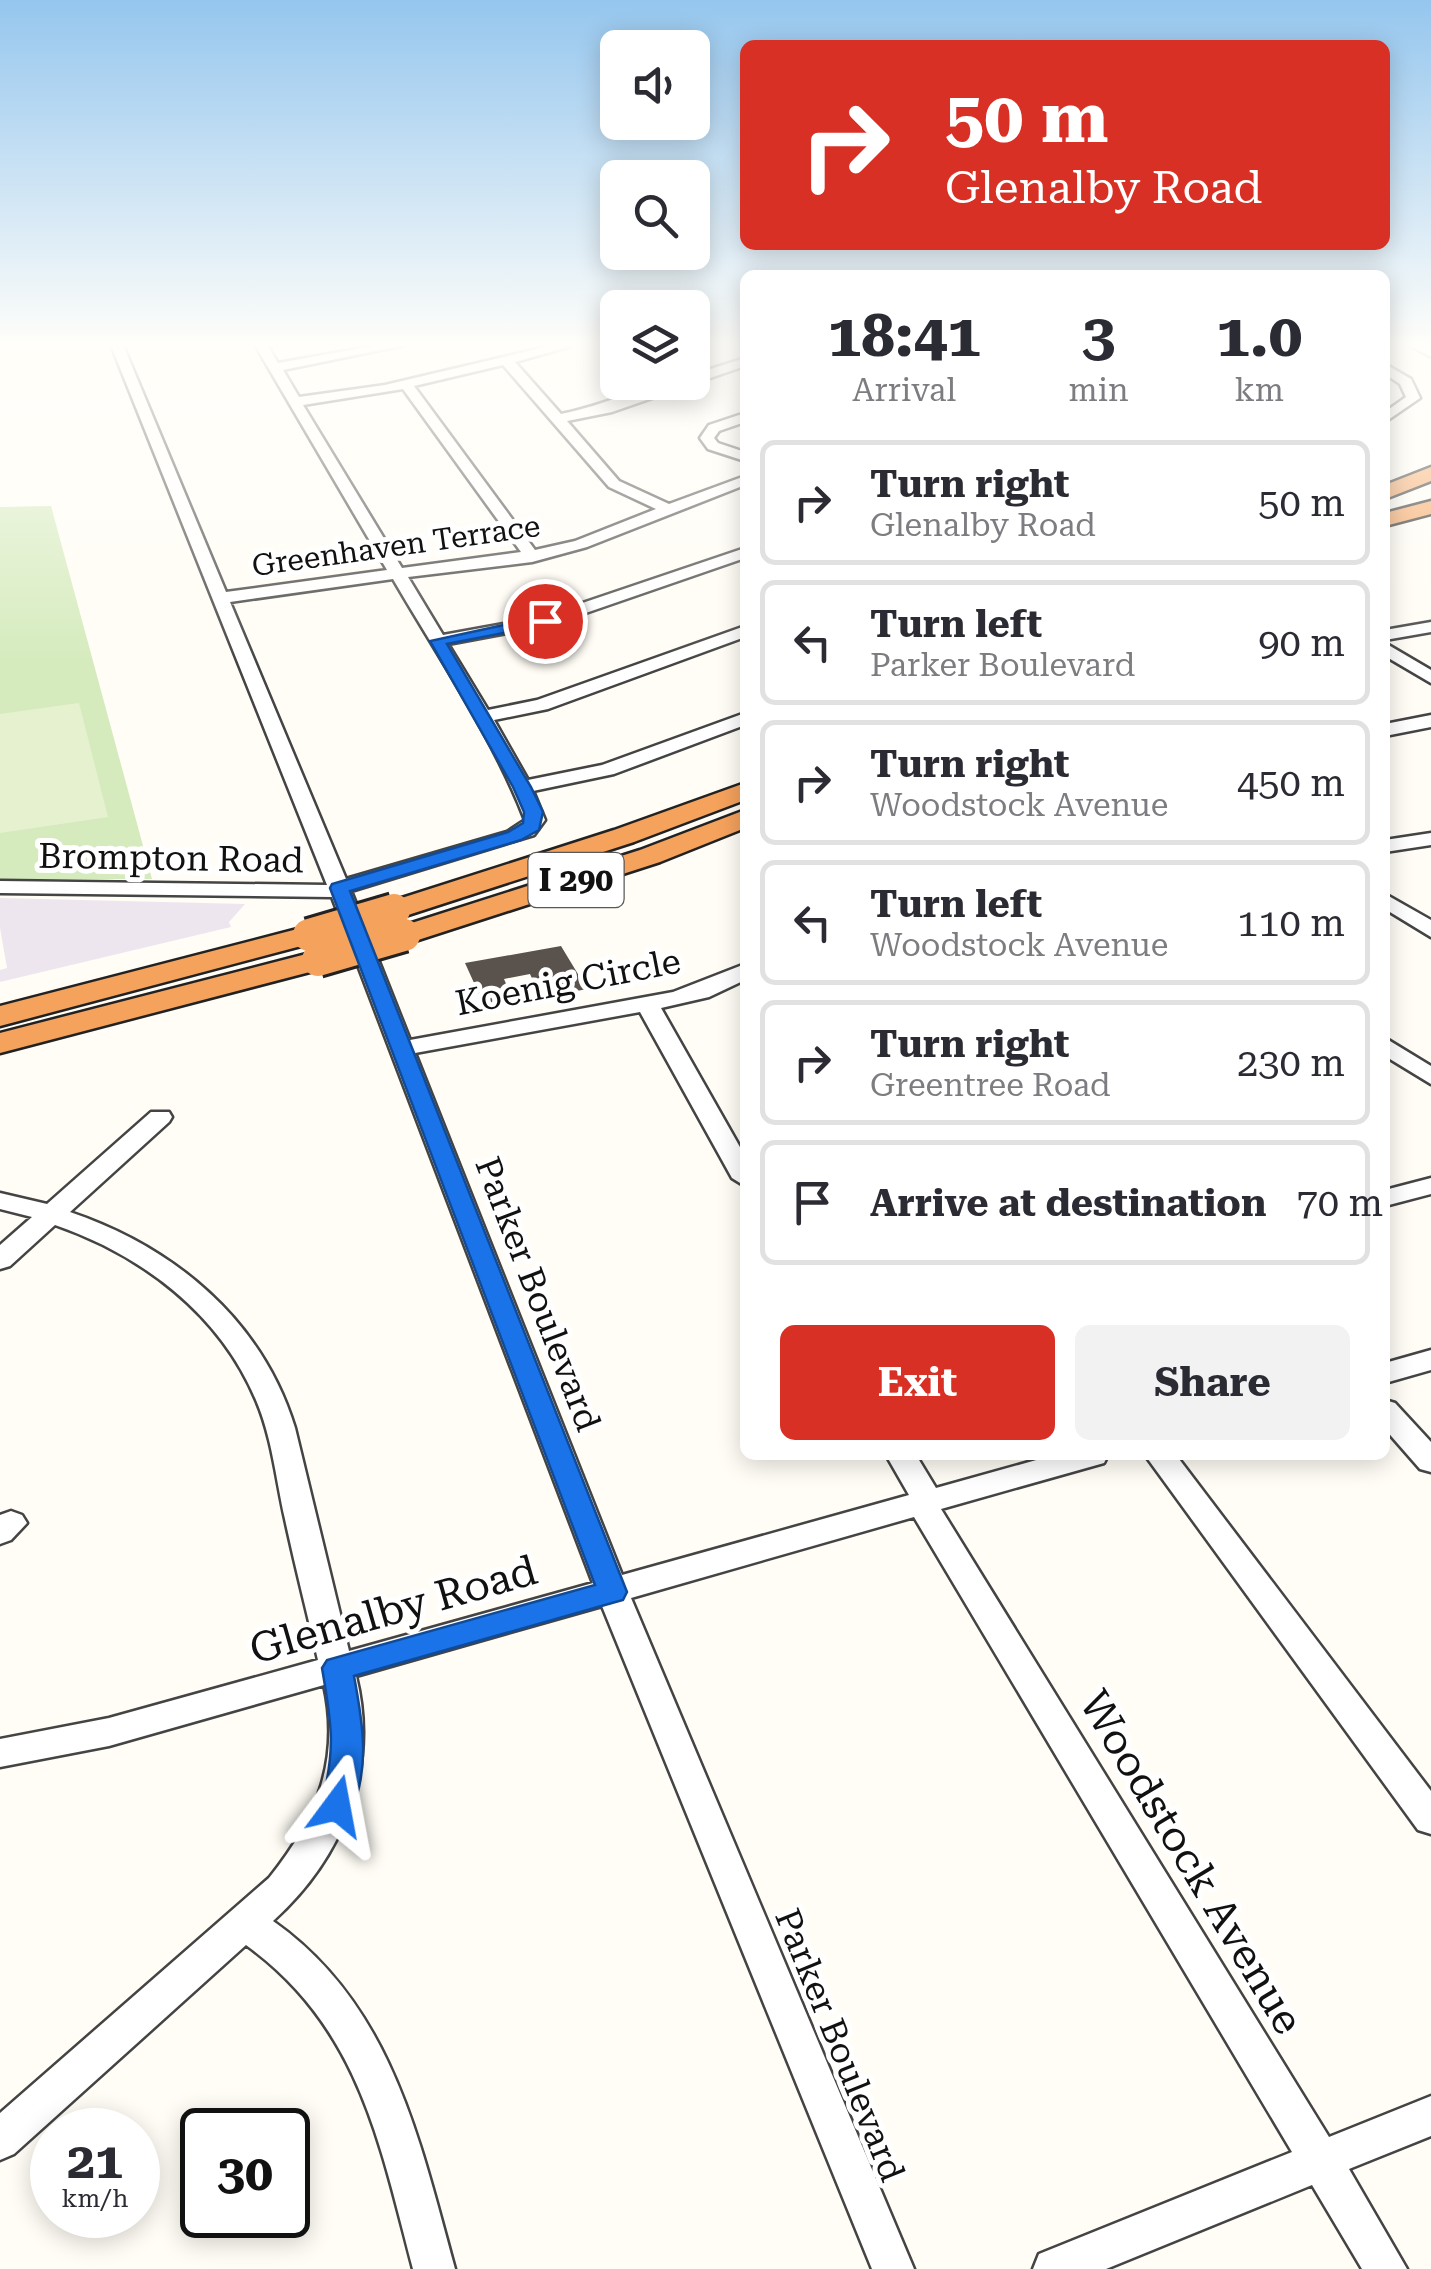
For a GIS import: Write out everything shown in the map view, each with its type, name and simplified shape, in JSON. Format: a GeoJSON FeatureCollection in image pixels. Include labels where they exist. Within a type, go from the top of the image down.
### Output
{"type":"FeatureCollection","features":[{"type":"Feature","properties":{"kind":"highway"},"geometry":{"type":"LineString","coordinates":[[1390,493],[1431,473]]}},
{"type":"Feature","properties":{"kind":"highway"},"geometry":{"type":"LineString","coordinates":[[1390,494],[1431,482]]}},
{"type":"Feature","properties":{"kind":"highway"},"geometry":{"type":"LineString","coordinates":[[1390,516],[1431,500]]}},
{"type":"Feature","properties":{"kind":"highway"},"geometry":{"type":"LineString","coordinates":[[1390,517],[1431,507]]}},
{"type":"Feature","properties":{"kind":"highway","name":"I 290"},"geometry":{"type":"LineString","coordinates":[[399,923],[740,792]]}},
{"type":"Feature","properties":{"kind":"highway","name":"I 290"},"geometry":{"type":"LineString","coordinates":[[0,1043],[313,947],[650,856],[740,820]]}},
{"type":"Feature","properties":{"kind":"highway","name":"I 290"},"geometry":{"type":"LineString","coordinates":[[0,1016],[313,947]]}},
{"type":"Feature","properties":{"kind":"street","name":"Parker Boulevard"},"geometry":{"type":"LineString","coordinates":[[161,451],[339,888],[612,1592],[893,2269]]}},
{"type":"Feature","properties":{"kind":"street"},"geometry":{"type":"LineString","coordinates":[[324,451],[522,787],[535,820],[526,831],[339,888]]}},
{"type":"Feature","properties":{"kind":"street"},"geometry":{"type":"LineString","coordinates":[[455,451],[532,557]]}},
{"type":"Feature","properties":{"kind":"street"},"geometry":{"type":"LineString","coordinates":[[585,451],[614,484],[669,510]]}},
{"type":"Feature","properties":{"kind":"street","name":"Greenhaven Terrace"},"geometry":{"type":"LineString","coordinates":[[221,598],[532,557],[581,544],[740,482]]}},
{"type":"Feature","properties":{"kind":"street"},"geometry":{"type":"LineString","coordinates":[[438,641],[561,616],[740,555]]}},
{"type":"Feature","properties":{"kind":"street"},"geometry":{"type":"LineString","coordinates":[[1390,634],[1431,626]]}},
{"type":"Feature","properties":{"kind":"street"},"geometry":{"type":"LineString","coordinates":[[482,717],[542,705],[740,633]]}},
{"type":"Feature","properties":{"kind":"street"},"geometry":{"type":"LineString","coordinates":[[1390,651],[1431,678]]}},
{"type":"Feature","properties":{"kind":"street"},"geometry":{"type":"LineString","coordinates":[[522,787],[623,765],[740,721]]}},
{"type":"Feature","properties":{"kind":"street"},"geometry":{"type":"LineString","coordinates":[[1390,729],[1431,721]]}},
{"type":"Feature","properties":{"kind":"street"},"geometry":{"type":"LineString","coordinates":[[1390,845],[1431,839]]}},
{"type":"Feature","properties":{"kind":"street","name":"Brompton Road"},"geometry":{"type":"LineString","coordinates":[[0,888],[289,893],[322,893],[339,888]]}},
{"type":"Feature","properties":{"kind":"street"},"geometry":{"type":"LineString","coordinates":[[1390,903],[1431,930]]}},
{"type":"Feature","properties":{"kind":"street","name":"Koenig Circle"},"geometry":{"type":"LineString","coordinates":[[400,1049],[647,1004],[701,992],[740,974]]}},
{"type":"Feature","properties":{"kind":"street"},"geometry":{"type":"LineString","coordinates":[[647,1004],[740,1169]]}},
{"type":"Feature","properties":{"kind":"street"},"geometry":{"type":"LineString","coordinates":[[1390,1048],[1431,1077]]}},
{"type":"Feature","properties":{"kind":"street"},"geometry":{"type":"LineString","coordinates":[[0,1260],[160,1117]]}},
{"type":"Feature","properties":{"kind":"street"},"geometry":{"type":"LineString","coordinates":[[1390,1197],[1431,1186]]}},
{"type":"Feature","properties":{"kind":"street"},"geometry":{"type":"LineString","coordinates":[[0,1201],[52,1214],[120,1241],[168,1270],[214,1312],[242,1348],[272,1402],[338,1668],[350,1738],[337,1806],[306,1860],[246,1924],[0,2140]]}},
{"type":"Feature","properties":{"kind":"street"},"geometry":{"type":"LineString","coordinates":[[1390,1372],[1431,1360]]}},
{"type":"Feature","properties":{"kind":"street"},"geometry":{"type":"LineString","coordinates":[[1390,1416],[1431,1462]]}},
{"type":"Feature","properties":{"kind":"street","name":"Woodstock Avenue"},"geometry":{"type":"LineString","coordinates":[[903,1460],[924,1502],[1386,2269]]}},
{"type":"Feature","properties":{"kind":"street","name":"Glenalby Road"},"geometry":{"type":"LineString","coordinates":[[0,1754],[109,1732],[1076,1460]]}},
{"type":"Feature","properties":{"kind":"street"},"geometry":{"type":"LineString","coordinates":[[1164,1460],[1431,1819]]}},
{"type":"Feature","properties":{"kind":"street"},"geometry":{"type":"LineString","coordinates":[[246,1924],[312,1976],[362,2046],[394,2132],[434,2269]]}},
{"type":"Feature","properties":{"kind":"street"},"geometry":{"type":"LineString","coordinates":[[1054,2269],[1431,2116]]}},
{"type":"Feature","properties":{"kind":"shaded area"},"geometry":{"type":"Polygon","coordinates":[[[0,898],[245,904],[229,922],[231,927],[0,982],[0,970],[7,968],[0,898]]]}},
{"type":"Feature","properties":{"kind":"green space"},"geometry":{"type":"Polygon","coordinates":[[[51,506],[152,879],[5,879],[0,887],[0,507],[51,506]]]}},
{"type":"Feature","properties":{"kind":"green space"},"geometry":{"type":"Polygon","coordinates":[[[79,703],[108,817],[0,833],[0,714],[79,703]]]}},
{"type":"Feature","properties":{"kind":"building"},"geometry":{"type":"Polygon","coordinates":[[[561,946],[587,989],[541,998],[530,974],[504,979],[513,1000],[484,1005],[465,963],[561,946]]]}},
{"type":"Feature","properties":{"kind":"route"},"geometry":{"type":"LineString","coordinates":[[337,1806],[350,1738],[338,1668],[612,1592],[339,888],[514,836],[532,826],[534,812],[522,787],[438,641],[545,621]]}}]}
